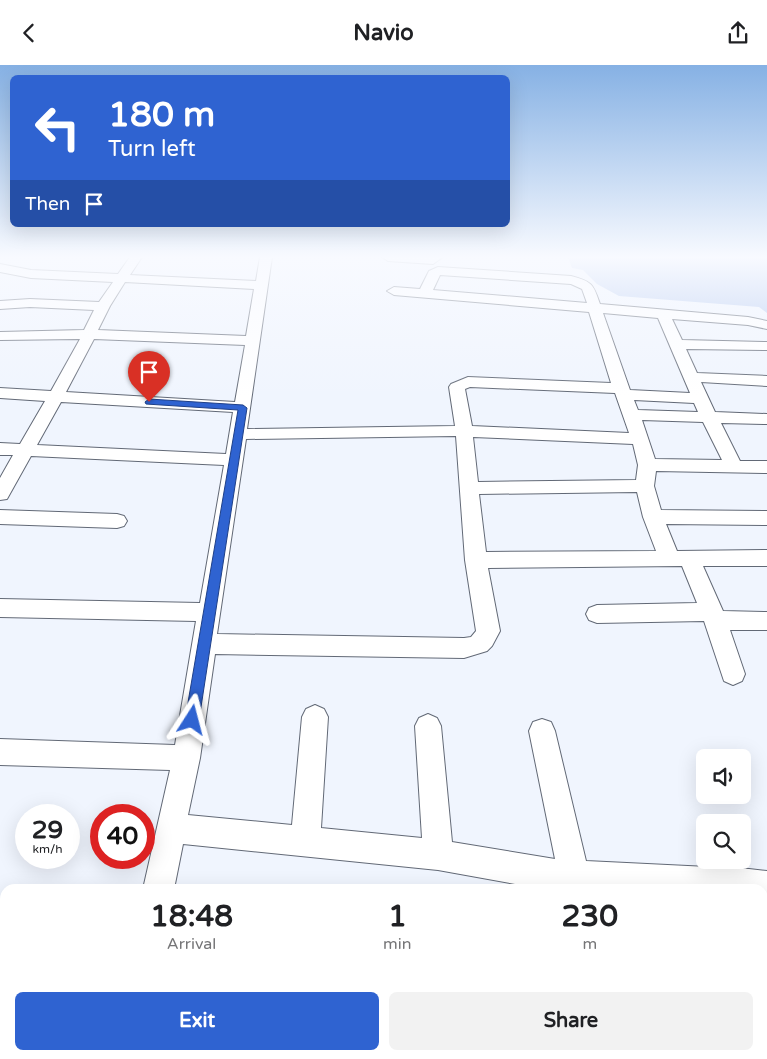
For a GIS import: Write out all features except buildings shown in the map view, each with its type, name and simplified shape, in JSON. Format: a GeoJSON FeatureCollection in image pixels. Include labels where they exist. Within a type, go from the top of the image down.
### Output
{"type":"FeatureCollection","features":[{"type":"Feature","properties":{"kind":"street"},"geometry":{"type":"LineString","coordinates":[[0,305],[30,303]]}},
{"type":"Feature","properties":{"kind":"street"},"geometry":{"type":"LineString","coordinates":[[46,303],[103,306]]}},
{"type":"Feature","properties":{"kind":"street"},"geometry":{"type":"LineString","coordinates":[[0,494],[76,361],[105,303]]}},
{"type":"Feature","properties":{"kind":"street"},"geometry":{"type":"LineString","coordinates":[[159,884],[186,757],[259,303]]}},
{"type":"Feature","properties":{"kind":"street"},"geometry":{"type":"LineString","coordinates":[[539,303],[748,321],[767,325]]}},
{"type":"Feature","properties":{"kind":"street"},"geometry":{"type":"LineString","coordinates":[[593,303],[640,439],[647,465],[645,486],[653,517],[713,616],[733,674]]}},
{"type":"Feature","properties":{"kind":"street"},"geometry":{"type":"LineString","coordinates":[[663,313],[700,398],[734,467]]}},
{"type":"Feature","properties":{"kind":"street"},"geometry":{"type":"LineString","coordinates":[[0,336],[88,334],[253,341]]}},
{"type":"Feature","properties":{"kind":"street"},"geometry":{"type":"LineString","coordinates":[[677,344],[767,346]]}},
{"type":"Feature","properties":{"kind":"street"},"geometry":{"type":"LineString","coordinates":[[692,377],[767,381]]}},
{"type":"Feature","properties":{"kind":"street"},"geometry":{"type":"LineString","coordinates":[[205,640],[444,643],[475,646],[485,641],[488,631],[476,560],[464,431],[456,389],[463,383],[622,391],[700,398]]}},
{"type":"Feature","properties":{"kind":"street"},"geometry":{"type":"LineString","coordinates":[[0,393],[243,408]]}},
{"type":"Feature","properties":{"kind":"street"},"geometry":{"type":"LineString","coordinates":[[631,415],[767,419]]}},
{"type":"Feature","properties":{"kind":"street"},"geometry":{"type":"LineString","coordinates":[[238,433],[464,431],[640,439]]}},
{"type":"Feature","properties":{"kind":"street"},"geometry":{"type":"LineString","coordinates":[[0,449],[234,461]]}},
{"type":"Feature","properties":{"kind":"street"},"geometry":{"type":"LineString","coordinates":[[647,465],[767,467]]}},
{"type":"Feature","properties":{"kind":"street"},"geometry":{"type":"LineString","coordinates":[[468,488],[645,486]]}},
{"type":"Feature","properties":{"kind":"street"},"geometry":{"type":"LineString","coordinates":[[0,517],[117,521]]}},
{"type":"Feature","properties":{"kind":"street"},"geometry":{"type":"LineString","coordinates":[[653,517],[767,518]]}},
{"type":"Feature","properties":{"kind":"street"},"geometry":{"type":"LineString","coordinates":[[476,560],[767,558]]}},
{"type":"Feature","properties":{"kind":"street"},"geometry":{"type":"LineString","coordinates":[[0,609],[210,612]]}},
{"type":"Feature","properties":{"kind":"street"},"geometry":{"type":"LineString","coordinates":[[597,614],[713,616],[767,621]]}},
{"type":"Feature","properties":{"kind":"street"},"geometry":{"type":"LineString","coordinates":[[305,841],[315,717]]}},
{"type":"Feature","properties":{"kind":"street"},"geometry":{"type":"LineString","coordinates":[[428,726],[438,855]]}},
{"type":"Feature","properties":{"kind":"street"},"geometry":{"type":"LineString","coordinates":[[542,731],[556,879]]}},
{"type":"Feature","properties":{"kind":"street"},"geometry":{"type":"LineString","coordinates":[[0,752],[186,757]]}},
{"type":"Feature","properties":{"kind":"street"},"geometry":{"type":"LineString","coordinates":[[171,828],[438,855],[556,879],[749,884]]}},
{"type":"Feature","properties":{"kind":"shaded area"},"geometry":{"type":"Polygon","coordinates":[[[713,303],[767,303],[767,313],[759,307],[713,303]]]}},
{"type":"Feature","properties":{"kind":"route"},"geometry":{"type":"LineString","coordinates":[[149,402],[243,408],[192,720]]}}]}
